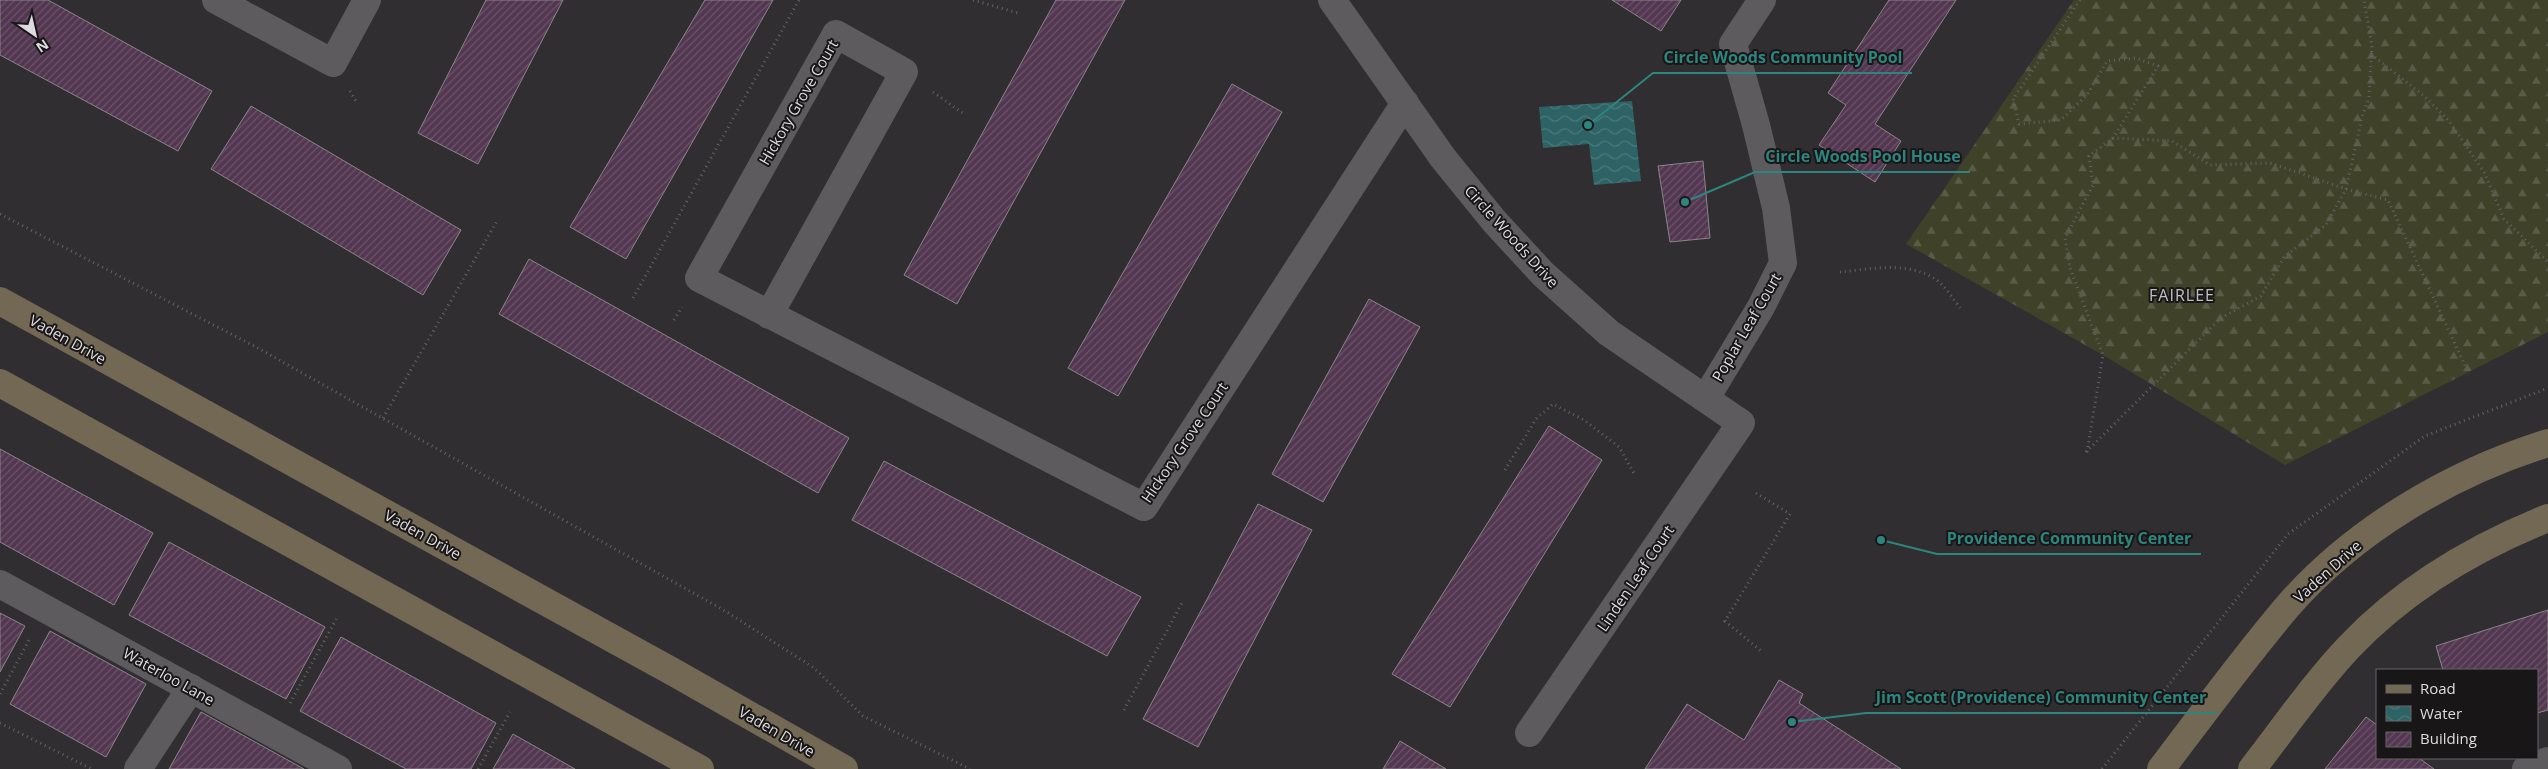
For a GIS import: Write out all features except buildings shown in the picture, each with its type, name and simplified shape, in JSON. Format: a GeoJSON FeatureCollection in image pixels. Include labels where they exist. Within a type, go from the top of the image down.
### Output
{"type":"FeatureCollection","features":[{"type":"Feature","properties":{"kind":"street"},"geometry":{"type":"LineString","coordinates":[[216,0],[249,8],[333,63],[367,0]]}},
{"type":"Feature","properties":{"kind":"street","name":"Circle Woods Drive"},"geometry":{"type":"LineString","coordinates":[[1332,0],[1449,165],[1495,222],[1543,274],[1609,333],[1741,423]]}},
{"type":"Feature","properties":{"kind":"street","name":"Poplar Leaf Court"},"geometry":{"type":"LineString","coordinates":[[1706,398],[1761,307],[1783,263],[1776,208],[1756,125],[1733,44],[1762,0]]}},
{"type":"Feature","properties":{"kind":"street","name":"Hickory Grove Court"},"geometry":{"type":"LineString","coordinates":[[770,315],[904,72],[836,34],[699,278],[770,315],[1144,507],[1405,103]]}},
{"type":"Feature","properties":{"kind":"street","name":"Vaden Drive"},"geometry":{"type":"LineString","coordinates":[[0,301],[675,673],[844,769]]}},
{"type":"Feature","properties":{"kind":"street"},"geometry":{"type":"LineString","coordinates":[[0,383],[700,769]]}},
{"type":"Feature","properties":{"kind":"street","name":"Linden Leaf Court"},"geometry":{"type":"LineString","coordinates":[[1530,733],[1741,423]]}},
{"type":"Feature","properties":{"kind":"street","name":"Vaden Drive"},"geometry":{"type":"LineString","coordinates":[[2161,769],[2288,606],[2331,565],[2378,527],[2433,492],[2492,462],[2548,443]]}},
{"type":"Feature","properties":{"kind":"street"},"geometry":{"type":"LineString","coordinates":[[2252,769],[2349,647],[2423,582],[2468,554],[2508,534],[2548,518]]}},
{"type":"Feature","properties":{"kind":"street","name":"Waterloo Lane"},"geometry":{"type":"LineString","coordinates":[[0,584],[338,769]]}},
{"type":"Feature","properties":{"kind":"street"},"geometry":{"type":"LineString","coordinates":[[138,769],[191,688]]}},
{"type":"Feature","properties":{"kind":"street"},"geometry":{"type":"LineString","coordinates":[[2526,769],[2548,761]]}},
{"type":"Feature","properties":{"kind":"path"},"geometry":{"type":"LineString","coordinates":[[633,298],[799,0]]}},
{"type":"Feature","properties":{"kind":"path"},"geometry":{"type":"LineString","coordinates":[[974,0],[1018,13]]}},
{"type":"Feature","properties":{"kind":"path"},"geometry":{"type":"LineString","coordinates":[[2080,0],[2013,99],[2019,124],[2061,120],[2087,95],[2107,61],[2136,58],[2158,66],[2114,138],[2089,156],[2093,185],[2065,238],[2070,268],[2103,355],[2086,452],[2221,318],[2261,296],[2284,257],[2326,225],[2346,189],[2362,117],[2369,98],[2371,54],[2364,0]]}},
{"type":"Feature","properties":{"kind":"path"},"geometry":{"type":"LineString","coordinates":[[2371,54],[2424,96],[2449,121],[2484,172],[2504,219],[2548,262]]}},
{"type":"Feature","properties":{"kind":"path"},"geometry":{"type":"LineString","coordinates":[[2114,138],[2172,141],[2210,165],[2270,163],[2346,189],[2388,200],[2468,374]]}},
{"type":"Feature","properties":{"kind":"path"},"geometry":{"type":"LineString","coordinates":[[0,214],[256,346],[617,552],[727,612],[814,668],[863,716],[970,769]]}},
{"type":"Feature","properties":{"kind":"path"},"geometry":{"type":"LineString","coordinates":[[383,418],[498,221]]}},
{"type":"Feature","properties":{"kind":"path"},"geometry":{"type":"LineString","coordinates":[[1840,272],[1882,268],[1919,270],[1937,280],[1960,308]]}},
{"type":"Feature","properties":{"kind":"path"},"geometry":{"type":"LineString","coordinates":[[1505,470],[1536,419],[1553,404],[1584,420],[1618,447],[1635,475]]}},
{"type":"Feature","properties":{"kind":"path"},"geometry":{"type":"LineString","coordinates":[[1756,493],[1790,514],[1725,621],[1761,651]]}},
{"type":"Feature","properties":{"kind":"path"},"geometry":{"type":"LineString","coordinates":[[1124,710],[1184,601]]}},
{"type":"Feature","properties":{"kind":"path"},"geometry":{"type":"LineString","coordinates":[[0,694],[46,609]]}},
{"type":"Feature","properties":{"kind":"path"},"geometry":{"type":"LineString","coordinates":[[273,733],[338,616]]}},
{"type":"Feature","properties":{"kind":"path"},"geometry":{"type":"LineString","coordinates":[[478,769],[510,712]]}},
{"type":"Feature","properties":{"kind":"path"},"geometry":{"type":"LineString","coordinates":[[0,723],[92,769]]}},
{"type":"Feature","properties":{"kind":"green space"},"geometry":{"type":"Polygon","coordinates":[[[2074,0],[2548,0],[2548,332],[2285,465],[2103,355],[1906,244],[2074,0]]]}},
{"type":"Feature","properties":{"kind":"water"},"geometry":{"type":"Polygon","coordinates":[[[1632,101],[1641,181],[1594,185],[1589,144],[1543,148],[1539,107],[1632,101]]]}},
{"type":"Feature","properties":{"kind":"place","name":"Circle Woods Community Pool"},"geometry":{"type":"Point","coordinates":[1588,125]}},
{"type":"Feature","properties":{"kind":"place","name":"Circle Woods Pool House"},"geometry":{"type":"Point","coordinates":[1685,202]}},
{"type":"Feature","properties":{"kind":"place","name":"Providence Community Center"},"geometry":{"type":"Point","coordinates":[1881,540]}},
{"type":"Feature","properties":{"kind":"place","name":"Jim Scott (Providence) Community Center"},"geometry":{"type":"Point","coordinates":[1792,722]}},
{"type":"Feature","properties":{"kind":"district","name":"FAIRLEE"},"geometry":{"type":"Point","coordinates":[2182,295]}}]}
